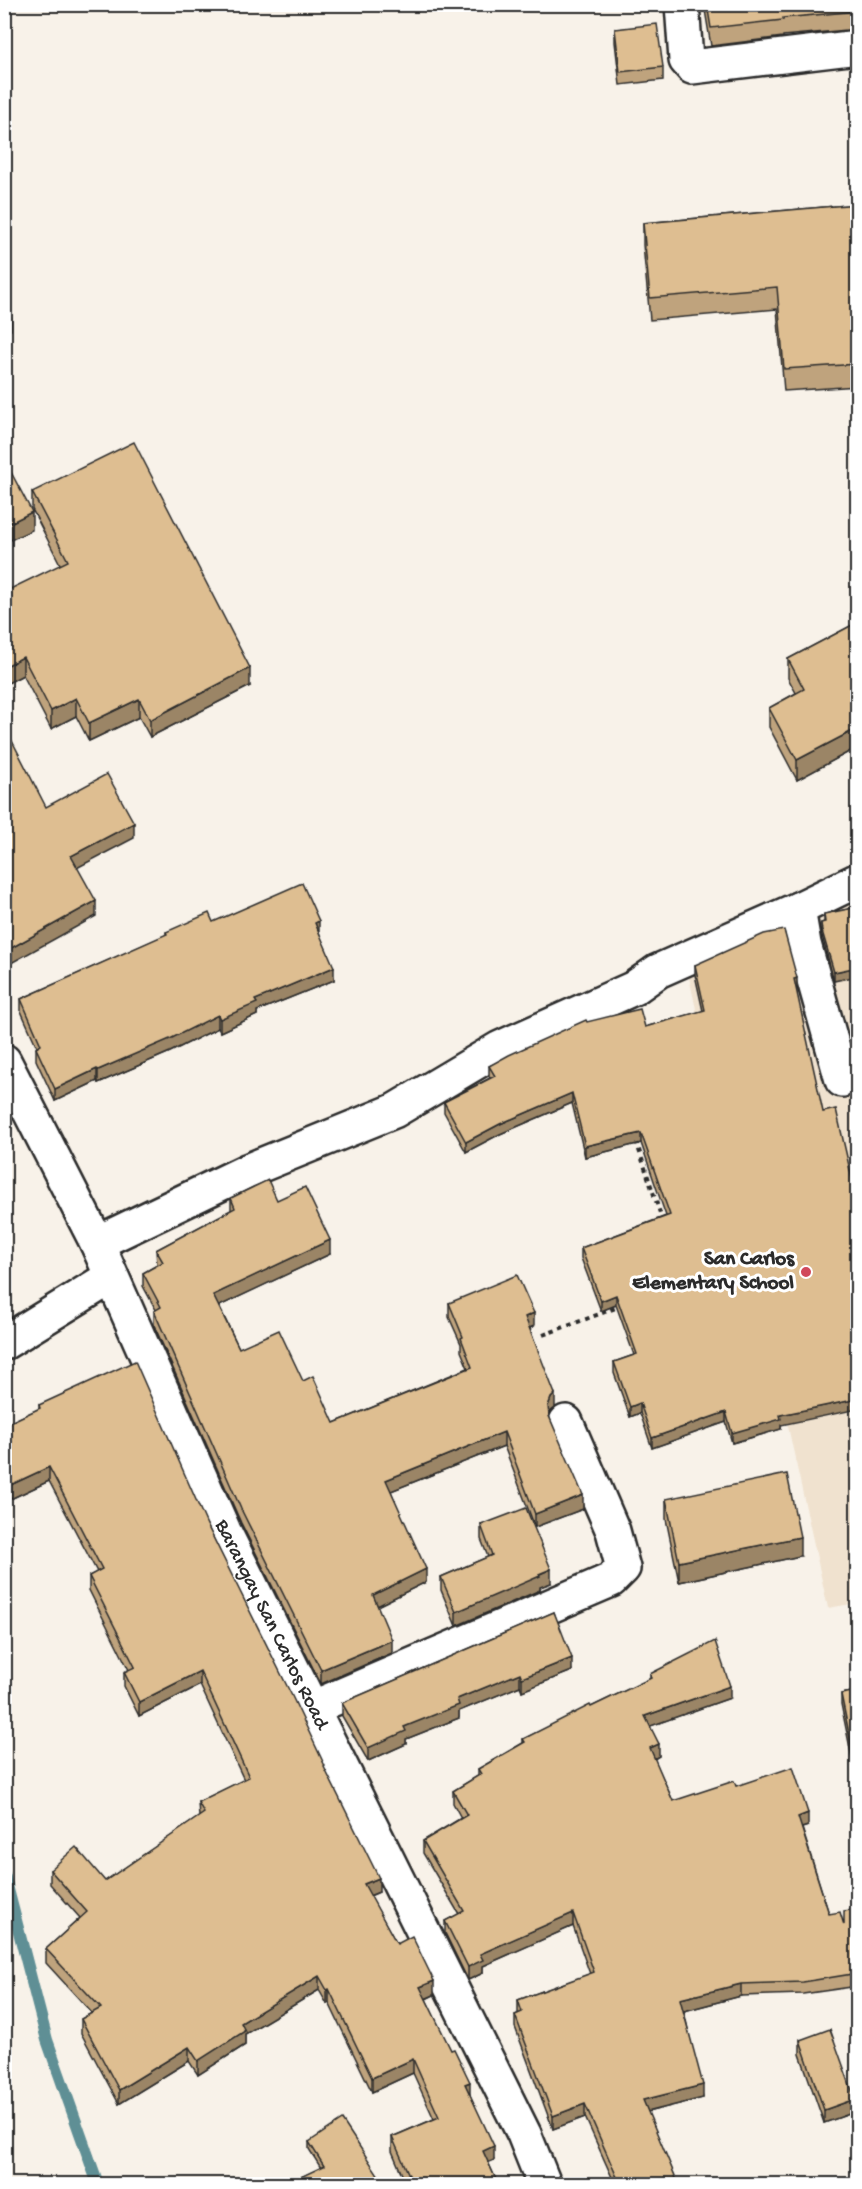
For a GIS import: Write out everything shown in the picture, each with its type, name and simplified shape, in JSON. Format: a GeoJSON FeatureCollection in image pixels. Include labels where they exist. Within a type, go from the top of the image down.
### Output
{"type":"FeatureCollection","features":[{"type":"Feature","properties":{"kind":"street"},"geometry":{"type":"LineString","coordinates":[[682,4],[686,60],[692,67],[858,47]]}},
{"type":"Feature","properties":{"kind":"street"},"geometry":{"type":"LineString","coordinates":[[97,1242],[249,1170],[394,1111],[500,1048],[634,988],[658,971],[858,880]]}},
{"type":"Feature","properties":{"kind":"street"},"geometry":{"type":"LineString","coordinates":[[798,909],[804,944],[842,1080]]}},
{"type":"Feature","properties":{"kind":"street","name":"Barangay San Carlos Road"},"geometry":{"type":"LineString","coordinates":[[4,1061],[97,1242],[224,1531],[524,2134],[544,2184]]}},
{"type":"Feature","properties":{"kind":"street"},"geometry":{"type":"LineString","coordinates":[[4,1343],[111,1277]]}},
{"type":"Feature","properties":{"kind":"street"},"geometry":{"type":"LineString","coordinates":[[312,1708],[611,1580],[623,1568],[613,1532],[566,1422]]}},
{"type":"Feature","properties":{"kind":"path"},"geometry":{"type":"LineString","coordinates":[[633,1130],[665,1229]]}},
{"type":"Feature","properties":{"kind":"path"},"geometry":{"type":"LineString","coordinates":[[543,1335],[631,1302]]}},
{"type":"Feature","properties":{"kind":"shaded area","name":"San Carlos Elementary School"},"geometry":{"type":"Polygon","coordinates":[[[857,901],[857,1603],[828,1608],[681,941],[857,901]]]}},
{"type":"Feature","properties":{"kind":"building"},"geometry":{"type":"Polygon","coordinates":[[[707,4],[858,4],[858,11],[711,28],[707,4]]]}},
{"type":"Feature","properties":{"kind":"building"},"geometry":{"type":"Polygon","coordinates":[[[657,24],[663,67],[620,72],[615,29],[657,24]]]}},
{"type":"Feature","properties":{"kind":"building"},"geometry":{"type":"Polygon","coordinates":[[[858,48],[858,100],[854,49],[858,48]]]}},
{"type":"Feature","properties":{"kind":"building"},"geometry":{"type":"Polygon","coordinates":[[[858,204],[858,364],[784,369],[777,287],[650,298],[643,223],[858,204]]]}},
{"type":"Feature","properties":{"kind":"building"},"geometry":{"type":"Polygon","coordinates":[[[4,304],[11,318],[4,321],[4,304]]]}},
{"type":"Feature","properties":{"kind":"building"},"geometry":{"type":"Polygon","coordinates":[[[134,442],[250,668],[150,720],[139,699],[89,723],[76,698],[51,711],[23,657],[4,667],[4,592],[68,561],[32,492],[134,442]]]}},
{"type":"Feature","properties":{"kind":"building"},"geometry":{"type":"Polygon","coordinates":[[[4,459],[32,512],[4,526],[4,459]]]}},
{"type":"Feature","properties":{"kind":"building"},"geometry":{"type":"Polygon","coordinates":[[[858,622],[858,728],[797,760],[769,708],[804,689],[788,659],[858,622]]]}},
{"type":"Feature","properties":{"kind":"building"},"geometry":{"type":"Polygon","coordinates":[[[8,733],[46,807],[107,774],[134,823],[71,856],[96,901],[4,952],[4,735],[8,733]]]}},
{"type":"Feature","properties":{"kind":"building"},"geometry":{"type":"Polygon","coordinates":[[[302,883],[319,921],[315,923],[334,967],[255,1000],[257,1003],[220,1019],[218,1015],[170,1039],[55,1089],[36,1048],[41,1045],[21,999],[209,913],[213,922],[302,883]]]}},
{"type":"Feature","properties":{"kind":"building"},"geometry":{"type":"Polygon","coordinates":[[[858,907],[858,967],[834,972],[822,931],[821,923],[825,922],[824,914],[858,907]]]}},
{"type":"Feature","properties":{"kind":"building"},"geometry":{"type":"Polygon","coordinates":[[[784,930],[797,978],[794,979],[823,1112],[836,1109],[858,1205],[858,1399],[780,1415],[781,1419],[732,1433],[726,1412],[652,1438],[640,1403],[630,1407],[614,1362],[637,1354],[616,1295],[601,1301],[581,1248],[670,1215],[641,1133],[585,1146],[572,1093],[500,1124],[466,1142],[444,1102],[495,1076],[489,1066],[586,1020],[587,1022],[640,1009],[645,1027],[705,1010],[695,965],[764,934],[784,930]]]}},
{"type":"Feature","properties":{"kind":"building"},"geometry":{"type":"Polygon","coordinates":[[[268,1180],[277,1200],[305,1187],[330,1240],[213,1295],[239,1348],[279,1330],[303,1381],[313,1376],[334,1423],[472,1367],[449,1303],[517,1275],[534,1313],[525,1317],[555,1394],[548,1406],[549,1416],[583,1495],[535,1514],[504,1432],[386,1480],[426,1569],[373,1595],[392,1640],[321,1670],[241,1509],[154,1311],[161,1307],[143,1273],[163,1262],[156,1250],[235,1208],[231,1198],[268,1180]]]}},
{"type":"Feature","properties":{"kind":"building"},"geometry":{"type":"Polygon","coordinates":[[[135,1361],[207,1525],[379,1878],[364,1884],[397,1944],[412,1936],[434,1981],[420,1987],[451,2050],[454,2049],[470,2082],[465,2084],[494,2146],[483,2151],[498,2184],[413,2184],[392,2137],[439,2117],[413,2059],[372,2078],[329,1989],[327,1990],[319,1976],[241,2023],[245,2031],[198,2061],[189,2047],[119,2090],[81,2019],[101,2008],[46,1949],[87,1912],[50,1870],[76,1847],[105,1881],[204,1813],[198,1802],[249,1777],[200,1671],[139,1702],[124,1672],[135,1667],[89,1576],[102,1569],[49,1467],[4,1488],[4,1425],[40,1408],[39,1405],[135,1361]]]}},
{"type":"Feature","properties":{"kind":"building"},"geometry":{"type":"Polygon","coordinates":[[[787,1474],[800,1537],[679,1562],[666,1499],[787,1474]]]}},
{"type":"Feature","properties":{"kind":"building"},"geometry":{"type":"Polygon","coordinates":[[[526,1508],[551,1569],[539,1574],[540,1576],[456,1612],[441,1577],[492,1555],[481,1525],[526,1508]]]}},
{"type":"Feature","properties":{"kind":"building"},"geometry":{"type":"Polygon","coordinates":[[[554,1612],[572,1658],[522,1678],[520,1673],[457,1699],[459,1705],[404,1727],[406,1731],[368,1748],[342,1703],[554,1612]]]}},
{"type":"Feature","properties":{"kind":"building"},"geometry":{"type":"Polygon","coordinates":[[[715,1641],[730,1686],[645,1716],[659,1744],[650,1748],[673,1801],[734,1781],[736,1786],[793,1767],[808,1813],[798,1817],[829,1914],[840,1912],[844,1925],[844,1911],[858,1909],[858,1973],[803,1982],[741,1984],[680,1999],[703,2085],[643,2100],[678,2183],[620,2184],[585,2104],[553,2116],[515,2015],[522,2012],[518,2000],[594,1972],[573,1913],[480,1954],[483,1960],[468,1967],[445,1921],[464,1911],[423,1841],[467,1815],[453,1791],[481,1774],[478,1769],[525,1742],[523,1739],[590,1705],[591,1707],[651,1678],[650,1674],[715,1641]]]}},
{"type":"Feature","properties":{"kind":"building"},"geometry":{"type":"Polygon","coordinates":[[[858,1691],[858,1768],[856,1768],[841,1694],[858,1691]]]}},
{"type":"Feature","properties":{"kind":"building"},"geometry":{"type":"Polygon","coordinates":[[[830,2029],[855,2099],[824,2110],[800,2040],[830,2029]]]}},
{"type":"Feature","properties":{"kind":"building"},"geometry":{"type":"Polygon","coordinates":[[[342,2120],[381,2179],[367,2184],[291,2184],[290,2182],[324,2166],[309,2142],[342,2120]]]}},
{"type":"Feature","properties":{"kind":"waterway"},"geometry":{"type":"LineString","coordinates":[[4,1874],[47,2040],[98,2184]]}},
{"type":"Feature","properties":{"kind":"place","name":"San Carlos Elementary School"},"geometry":{"type":"Point","coordinates":[806,1272]}}]}
